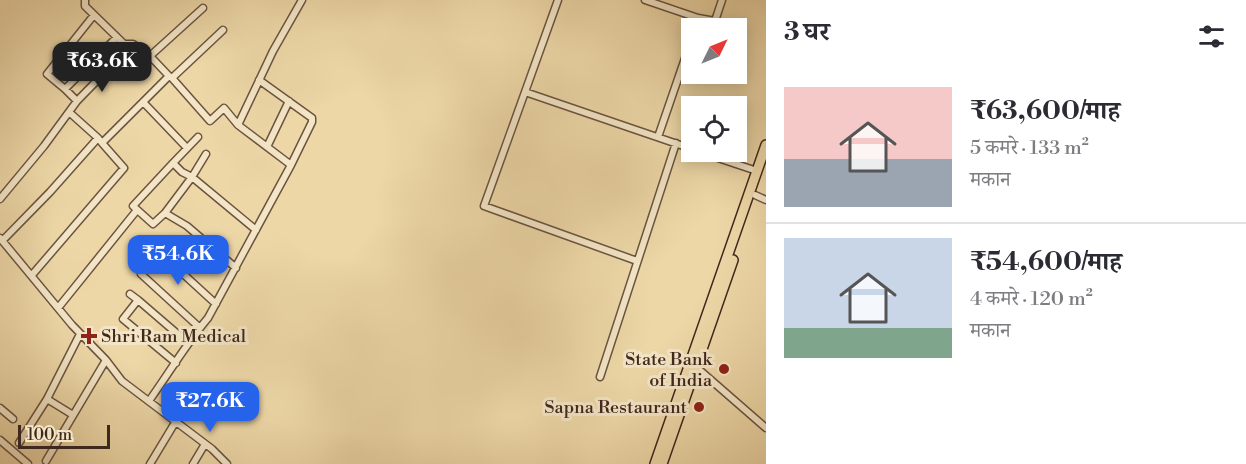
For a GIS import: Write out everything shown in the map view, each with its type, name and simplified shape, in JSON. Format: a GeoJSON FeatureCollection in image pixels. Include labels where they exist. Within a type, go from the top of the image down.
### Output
{"type":"FeatureCollection","features":[{"type":"Feature","properties":{"kind":"main road"},"geometry":{"type":"LineString","coordinates":[[655,464],[766,145]]}},
{"type":"Feature","properties":{"kind":"main road"},"geometry":{"type":"LineString","coordinates":[[662,464],[766,164]]}},
{"type":"Feature","properties":{"kind":"street"},"geometry":{"type":"LineString","coordinates":[[85,0],[85,6],[124,45],[133,44],[150,56],[210,121],[224,108],[238,125],[291,165]]}},
{"type":"Feature","properties":{"kind":"street"},"geometry":{"type":"LineString","coordinates":[[238,125],[273,51],[302,0]]}},
{"type":"Feature","properties":{"kind":"street"},"geometry":{"type":"LineString","coordinates":[[558,0],[484,206],[637,261]]}},
{"type":"Feature","properties":{"kind":"street"},"geometry":{"type":"LineString","coordinates":[[645,0],[698,18]]}},
{"type":"Feature","properties":{"kind":"street"},"geometry":{"type":"LineString","coordinates":[[716,18],[722,0]]}},
{"type":"Feature","properties":{"kind":"street"},"geometry":{"type":"LineString","coordinates":[[150,56],[203,8]]}},
{"type":"Feature","properties":{"kind":"street"},"geometry":{"type":"LineString","coordinates":[[77,101],[46,74],[94,15]]}},
{"type":"Feature","properties":{"kind":"street"},"geometry":{"type":"LineString","coordinates":[[223,30],[100,141],[1,239],[122,381],[176,421],[227,464]]}},
{"type":"Feature","properties":{"kind":"street"},"geometry":{"type":"LineString","coordinates":[[65,89],[117,37]]}},
{"type":"Feature","properties":{"kind":"street"},"geometry":{"type":"LineString","coordinates":[[0,199],[77,101],[117,60]]}},
{"type":"Feature","properties":{"kind":"street"},"geometry":{"type":"LineString","coordinates":[[658,137],[681,70]]}},
{"type":"Feature","properties":{"kind":"street"},"geometry":{"type":"LineString","coordinates":[[148,401],[216,304],[312,122],[308,114],[259,80]]}},
{"type":"Feature","properties":{"kind":"street"},"geometry":{"type":"LineString","coordinates":[[525,92],[681,145]]}},
{"type":"Feature","properties":{"kind":"street"},"geometry":{"type":"LineString","coordinates":[[267,147],[289,100]]}},
{"type":"Feature","properties":{"kind":"street"},"geometry":{"type":"LineString","coordinates":[[143,102],[187,148]]}},
{"type":"Feature","properties":{"kind":"street"},"geometry":{"type":"LineString","coordinates":[[32,275],[124,168],[69,112]]}},
{"type":"Feature","properties":{"kind":"street"},"geometry":{"type":"LineString","coordinates":[[198,137],[133,206],[153,225],[192,177],[206,154]]}},
{"type":"Feature","properties":{"kind":"street"},"geometry":{"type":"LineString","coordinates":[[600,377],[676,143]]}},
{"type":"Feature","properties":{"kind":"street"},"geometry":{"type":"LineString","coordinates":[[730,162],[757,171]]}},
{"type":"Feature","properties":{"kind":"street"},"geometry":{"type":"LineString","coordinates":[[173,163],[256,230]]}},
{"type":"Feature","properties":{"kind":"street"},"geometry":{"type":"LineString","coordinates":[[755,195],[766,200]]}},
{"type":"Feature","properties":{"kind":"street"},"geometry":{"type":"LineString","coordinates":[[58,308],[137,210]]}},
{"type":"Feature","properties":{"kind":"street"},"geometry":{"type":"LineString","coordinates":[[165,213],[187,226],[236,268]]}},
{"type":"Feature","properties":{"kind":"street"},"geometry":{"type":"LineString","coordinates":[[156,249],[216,304]]}},
{"type":"Feature","properties":{"kind":"street"},"geometry":{"type":"LineString","coordinates":[[141,274],[200,328]]}},
{"type":"Feature","properties":{"kind":"street"},"geometry":{"type":"LineString","coordinates":[[130,294],[188,343]]}},
{"type":"Feature","properties":{"kind":"street"},"geometry":{"type":"LineString","coordinates":[[138,300],[123,320],[176,363]]}},
{"type":"Feature","properties":{"kind":"street"},"geometry":{"type":"LineString","coordinates":[[19,443],[47,399],[80,334]]}},
{"type":"Feature","properties":{"kind":"street"},"geometry":{"type":"LineString","coordinates":[[46,461],[106,360]]}},
{"type":"Feature","properties":{"kind":"street"},"geometry":{"type":"LineString","coordinates":[[696,367],[766,428]]}},
{"type":"Feature","properties":{"kind":"street"},"geometry":{"type":"LineString","coordinates":[[47,399],[73,415]]}},
{"type":"Feature","properties":{"kind":"street"},"geometry":{"type":"LineString","coordinates":[[0,408],[13,419]]}},
{"type":"Feature","properties":{"kind":"street"},"geometry":{"type":"LineString","coordinates":[[150,464],[176,421]]}},
{"type":"Feature","properties":{"kind":"street"},"geometry":{"type":"LineString","coordinates":[[0,440],[28,464]]}},
{"type":"Feature","properties":{"kind":"street"},"geometry":{"type":"LineString","coordinates":[[194,464],[205,444]]}},
{"type":"Feature","properties":{"kind":"place","name":"Shri Ram Medical"},"geometry":{"type":"Point","coordinates":[89,336]}},
{"type":"Feature","properties":{"kind":"place","name":"State Bank of India"},"geometry":{"type":"Point","coordinates":[724,369]}},
{"type":"Feature","properties":{"kind":"place","name":"Sapna Restaurant"},"geometry":{"type":"Point","coordinates":[699,407]}}]}
